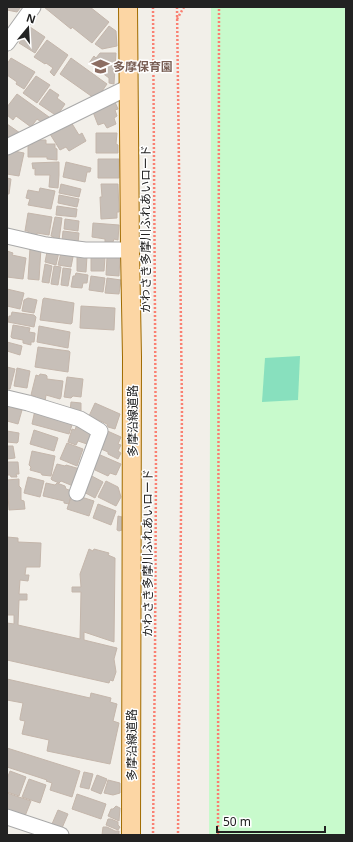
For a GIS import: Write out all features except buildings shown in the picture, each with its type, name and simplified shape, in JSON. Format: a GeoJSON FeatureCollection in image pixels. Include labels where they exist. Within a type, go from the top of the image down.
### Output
{"type":"FeatureCollection","features":[{"type":"Feature","properties":{"kind":"main road","name":"多摩沿線道路"},"geometry":{"type":"LineString","coordinates":[[128,7],[132,357],[130,835]]}},
{"type":"Feature","properties":{"kind":"street"},"geometry":{"type":"LineString","coordinates":[[7,43],[14,24],[33,7]]}},
{"type":"Feature","properties":{"kind":"street"},"geometry":{"type":"LineString","coordinates":[[7,147],[129,87]]}},
{"type":"Feature","properties":{"kind":"street"},"geometry":{"type":"LineString","coordinates":[[7,236],[46,245],[85,250],[130,250]]}},
{"type":"Feature","properties":{"kind":"street"},"geometry":{"type":"LineString","coordinates":[[7,398],[80,419],[100,431],[77,493]]}},
{"type":"Feature","properties":{"kind":"street"},"geometry":{"type":"LineString","coordinates":[[7,817],[61,835]]}},
{"type":"Feature","properties":{"kind":"path","name":"かわさき多摩川ふれあいロード"},"geometry":{"type":"LineString","coordinates":[[153,7],[156,471],[153,835]]}},
{"type":"Feature","properties":{"kind":"path"},"geometry":{"type":"LineString","coordinates":[[177,7],[182,408],[178,835]]}},
{"type":"Feature","properties":{"kind":"path"},"geometry":{"type":"LineString","coordinates":[[177,20],[184,7]]}},
{"type":"Feature","properties":{"kind":"path"},"geometry":{"type":"LineString","coordinates":[[217,835],[219,7]]}},
{"type":"Feature","properties":{"kind":"green space"},"geometry":{"type":"Polygon","coordinates":[[[211,7],[346,7],[346,835],[209,835],[211,7]]]}},
{"type":"Feature","properties":{"kind":"green space"},"geometry":{"type":"Polygon","coordinates":[[[300,356],[298,400],[262,402],[265,358],[300,356]]]}},
{"type":"Feature","properties":{"kind":"place","name":"多摩保育園"},"geometry":{"type":"Point","coordinates":[100,66]}}]}
